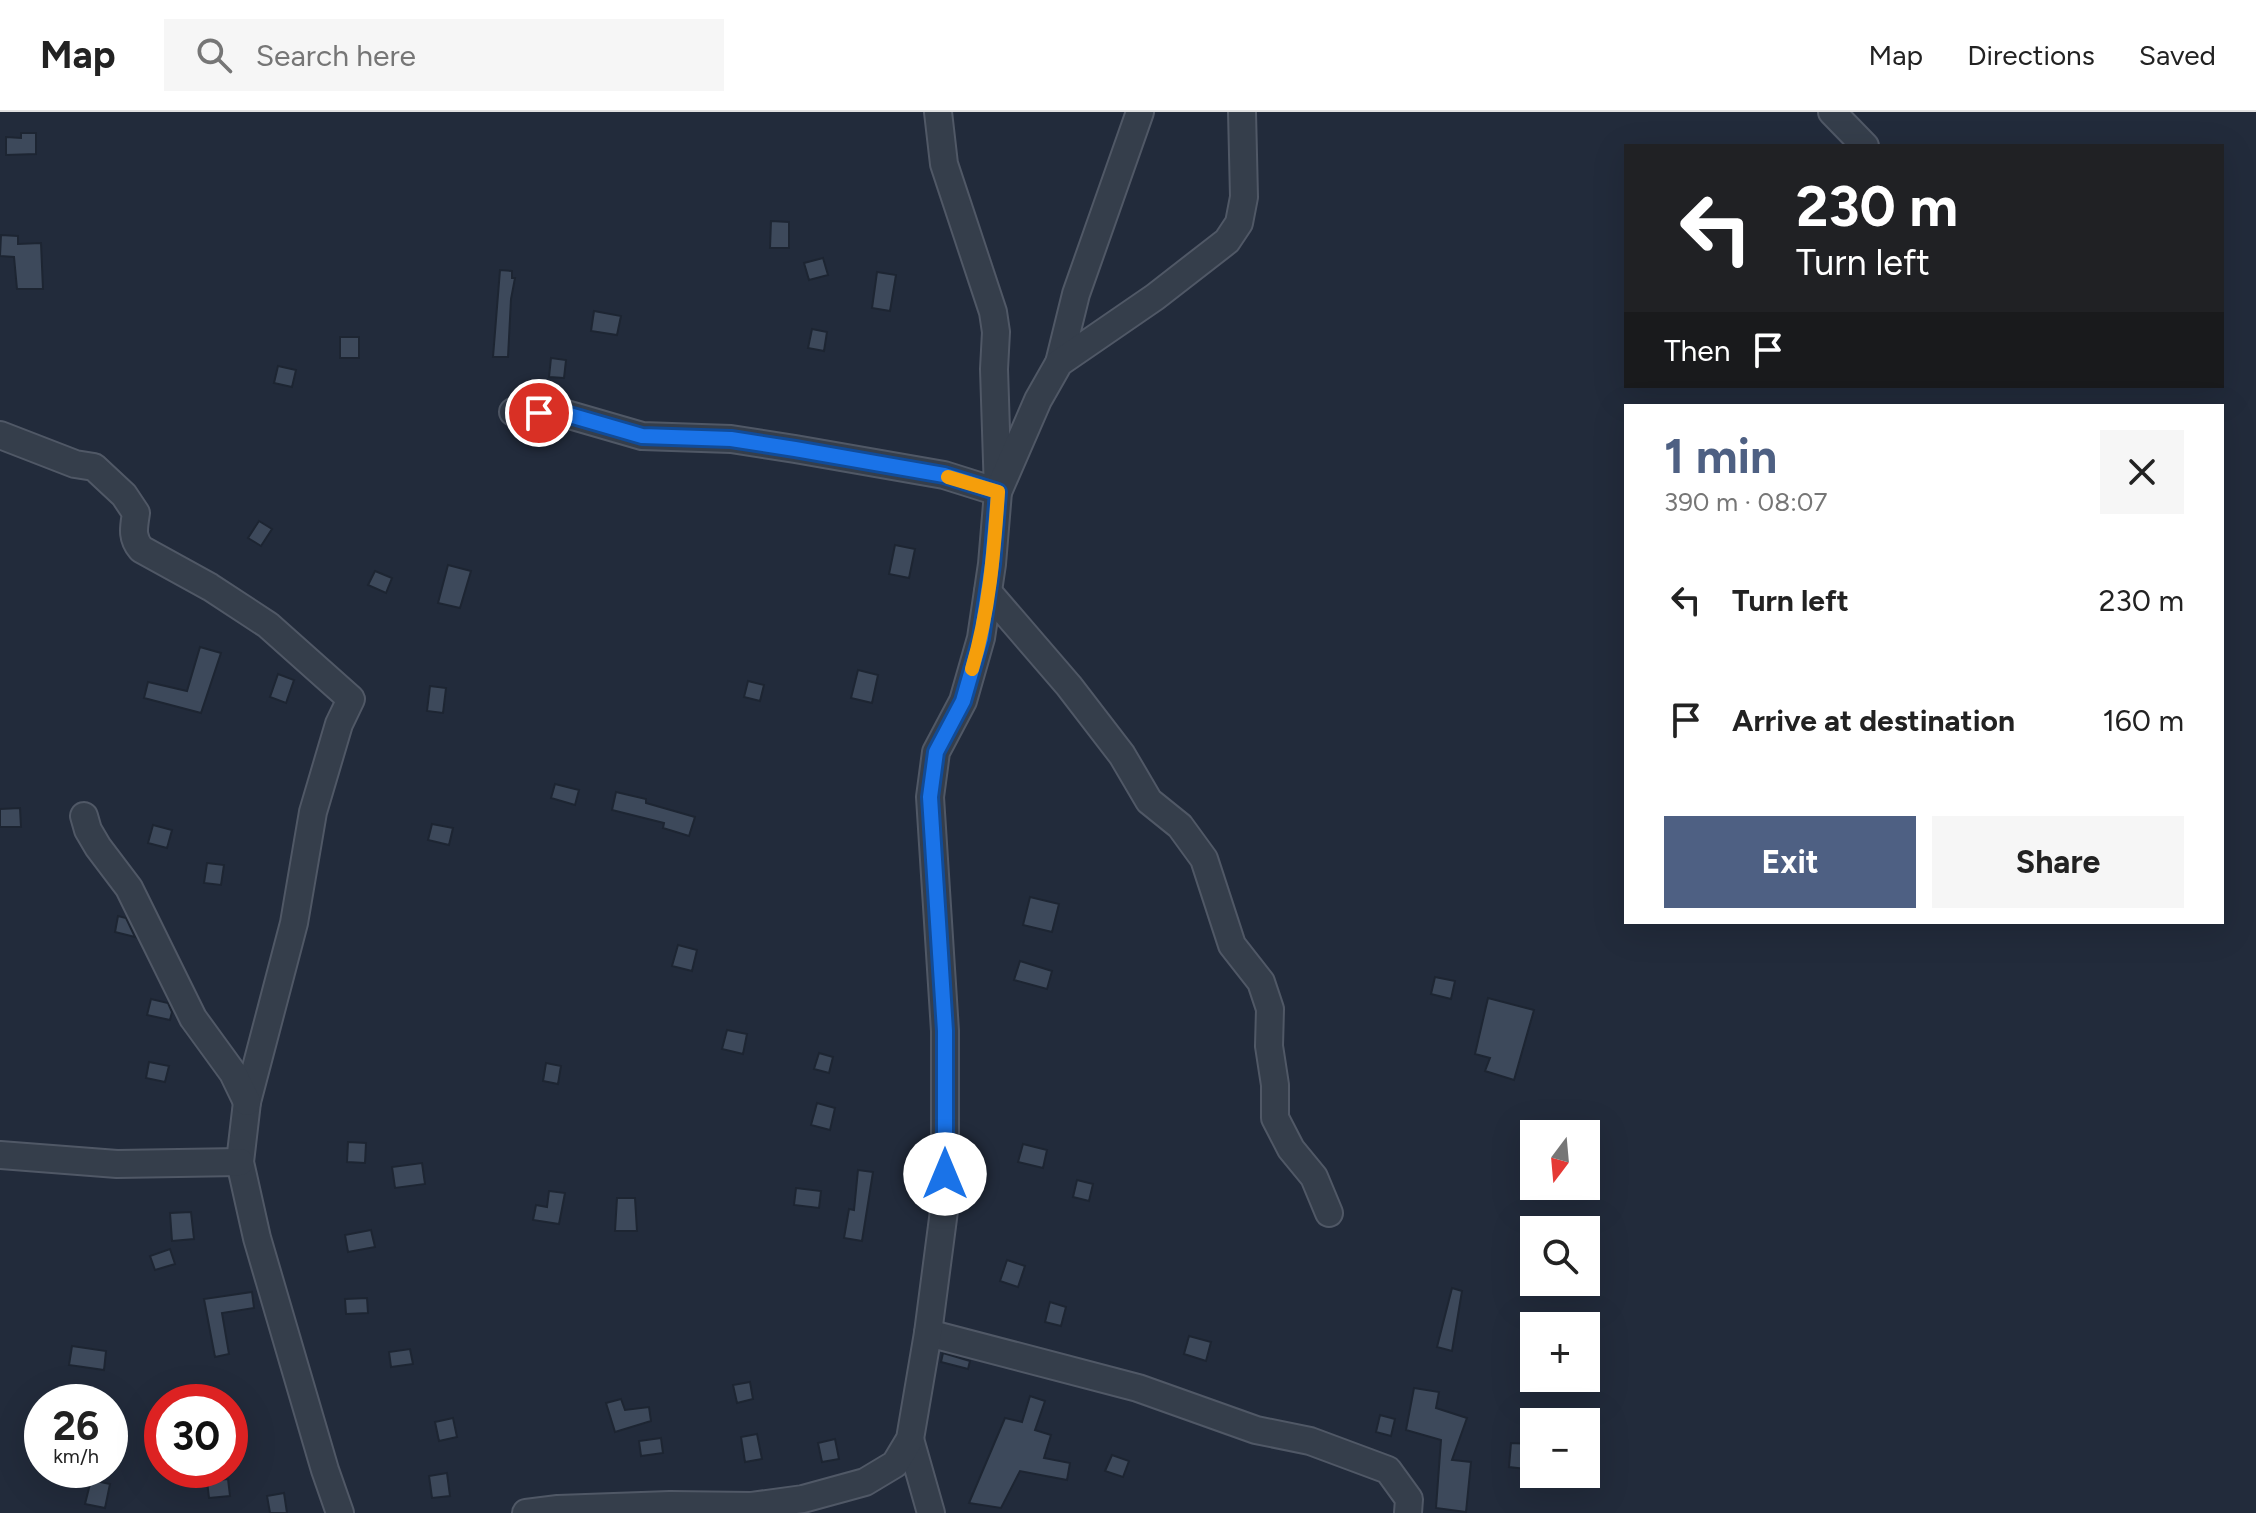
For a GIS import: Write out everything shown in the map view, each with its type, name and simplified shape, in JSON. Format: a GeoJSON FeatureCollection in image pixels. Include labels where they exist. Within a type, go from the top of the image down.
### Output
{"type":"FeatureCollection","features":[{"type":"Feature","properties":{"kind":"street"},"geometry":{"type":"LineString","coordinates":[[526,1513],[670,1505],[751,1510],[865,1482],[895,1464],[910,1439],[945,1203],[945,1031],[930,797],[936,752],[963,701],[981,638],[998,492],[994,369],[996,332],[993,312],[944,164],[938,112]]}},
{"type":"Feature","properties":{"kind":"street"},"geometry":{"type":"LineString","coordinates":[[998,492],[1038,400],[1059,363],[1076,294],[1140,112]]}},
{"type":"Feature","properties":{"kind":"street"},"geometry":{"type":"LineString","coordinates":[[1059,363],[1155,297],[1227,241],[1239,223],[1244,197],[1242,112]]}},
{"type":"Feature","properties":{"kind":"street"},"geometry":{"type":"LineString","coordinates":[[1832,112],[1863,144]]}},
{"type":"Feature","properties":{"kind":"street"},"geometry":{"type":"LineString","coordinates":[[513,412],[566,414],[642,436],[731,439],[795,449],[944,475],[998,492]]}},
{"type":"Feature","properties":{"kind":"street"},"geometry":{"type":"LineString","coordinates":[[0,435],[75,464],[94,467],[105,475],[136,513],[133,531],[135,542],[141,549],[199,580],[268,625],[351,699],[339,724],[313,812],[294,923],[247,1102],[240,1162],[257,1238],[340,1513]]}},
{"type":"Feature","properties":{"kind":"street"},"geometry":{"type":"LineString","coordinates":[[988,592],[1069,686],[1122,755],[1149,801],[1180,826],[1204,859],[1232,945],[1261,982],[1270,1009],[1269,1046],[1275,1085],[1275,1118],[1291,1149],[1314,1177],[1329,1213]]}},
{"type":"Feature","properties":{"kind":"street"},"geometry":{"type":"LineString","coordinates":[[84,816],[98,847],[129,888],[193,1018],[233,1073],[247,1102]]}},
{"type":"Feature","properties":{"kind":"street"},"geometry":{"type":"LineString","coordinates":[[0,1155],[117,1164],[240,1162]]}},
{"type":"Feature","properties":{"kind":"street"},"geometry":{"type":"LineString","coordinates":[[928,1333],[1138,1388],[1194,1410],[1256,1430],[1323,1446],[1388,1470],[1409,1499],[1408,1513]]}},
{"type":"Feature","properties":{"kind":"street"},"geometry":{"type":"LineString","coordinates":[[910,1439],[931,1513]]}},
{"type":"Feature","properties":{"kind":"building"},"geometry":{"type":"Polygon","coordinates":[[[21,133],[36,133],[36,154],[6,155],[6,137],[21,138],[21,133]]]}},
{"type":"Feature","properties":{"kind":"building"},"geometry":{"type":"Polygon","coordinates":[[[771,221],[789,222],[789,248],[770,248],[771,221]]]}},
{"type":"Feature","properties":{"kind":"building"},"geometry":{"type":"Polygon","coordinates":[[[1,235],[18,236],[18,244],[41,243],[43,289],[17,289],[14,257],[0,256],[1,235]]]}},
{"type":"Feature","properties":{"kind":"building"},"geometry":{"type":"Polygon","coordinates":[[[823,258],[828,275],[809,280],[804,263],[823,258]]]}},
{"type":"Feature","properties":{"kind":"building"},"geometry":{"type":"Polygon","coordinates":[[[500,270],[512,271],[512,278],[515,278],[508,357],[493,357],[500,270]]]}},
{"type":"Feature","properties":{"kind":"building"},"geometry":{"type":"Polygon","coordinates":[[[877,272],[896,275],[890,311],[872,308],[877,272]]]}},
{"type":"Feature","properties":{"kind":"building"},"geometry":{"type":"Polygon","coordinates":[[[594,311],[621,316],[617,335],[591,331],[594,311]]]}},
{"type":"Feature","properties":{"kind":"building"},"geometry":{"type":"Polygon","coordinates":[[[812,329],[827,332],[824,351],[808,348],[812,329]]]}},
{"type":"Feature","properties":{"kind":"building"},"geometry":{"type":"Polygon","coordinates":[[[340,337],[359,337],[359,358],[340,358],[340,337]]]}},
{"type":"Feature","properties":{"kind":"building"},"geometry":{"type":"Polygon","coordinates":[[[551,358],[566,360],[564,378],[549,377],[551,358]]]}},
{"type":"Feature","properties":{"kind":"building"},"geometry":{"type":"Polygon","coordinates":[[[278,366],[296,370],[292,387],[274,383],[278,366]]]}},
{"type":"Feature","properties":{"kind":"building"},"geometry":{"type":"Polygon","coordinates":[[[259,521],[272,529],[261,546],[248,538],[259,521]]]}},
{"type":"Feature","properties":{"kind":"building"},"geometry":{"type":"Polygon","coordinates":[[[895,545],[915,549],[909,578],[889,574],[895,545]]]}},
{"type":"Feature","properties":{"kind":"building"},"geometry":{"type":"Polygon","coordinates":[[[448,565],[471,571],[460,608],[438,603],[448,565]]]}},
{"type":"Feature","properties":{"kind":"building"},"geometry":{"type":"Polygon","coordinates":[[[375,571],[392,578],[386,593],[368,585],[375,571]]]}},
{"type":"Feature","properties":{"kind":"building"},"geometry":{"type":"Polygon","coordinates":[[[200,647],[221,653],[201,713],[144,698],[148,682],[187,691],[200,647]]]}},
{"type":"Feature","properties":{"kind":"building"},"geometry":{"type":"Polygon","coordinates":[[[858,670],[878,675],[872,703],[851,698],[858,670]]]}},
{"type":"Feature","properties":{"kind":"building"},"geometry":{"type":"Polygon","coordinates":[[[278,674],[294,680],[286,703],[270,697],[278,674]]]}},
{"type":"Feature","properties":{"kind":"building"},"geometry":{"type":"Polygon","coordinates":[[[748,681],[764,685],[760,701],[744,697],[748,681]]]}},
{"type":"Feature","properties":{"kind":"building"},"geometry":{"type":"Polygon","coordinates":[[[430,686],[446,688],[443,713],[427,711],[430,686]]]}},
{"type":"Feature","properties":{"kind":"building"},"geometry":{"type":"Polygon","coordinates":[[[555,784],[579,790],[575,805],[551,798],[555,784]]]}},
{"type":"Feature","properties":{"kind":"building"},"geometry":{"type":"Polygon","coordinates":[[[616,792],[695,817],[689,836],[663,828],[664,823],[612,810],[616,792]]]}},
{"type":"Feature","properties":{"kind":"building"},"geometry":{"type":"Polygon","coordinates":[[[20,808],[21,827],[0,827],[0,809],[20,808]]]}},
{"type":"Feature","properties":{"kind":"building"},"geometry":{"type":"Polygon","coordinates":[[[432,824],[453,828],[449,845],[428,840],[432,824]]]}},
{"type":"Feature","properties":{"kind":"building"},"geometry":{"type":"Polygon","coordinates":[[[153,825],[172,830],[167,848],[148,843],[153,825]]]}},
{"type":"Feature","properties":{"kind":"building"},"geometry":{"type":"Polygon","coordinates":[[[207,863],[224,865],[221,885],[204,883],[207,863]]]}},
{"type":"Feature","properties":{"kind":"building"},"geometry":{"type":"Polygon","coordinates":[[[1030,897],[1059,904],[1052,932],[1023,925],[1030,897]]]}},
{"type":"Feature","properties":{"kind":"building"},"geometry":{"type":"Polygon","coordinates":[[[118,916],[126,918],[135,937],[115,932],[118,916]]]}},
{"type":"Feature","properties":{"kind":"building"},"geometry":{"type":"Polygon","coordinates":[[[678,945],[697,950],[692,971],[672,966],[678,945]]]}},
{"type":"Feature","properties":{"kind":"building"},"geometry":{"type":"Polygon","coordinates":[[[1020,961],[1052,971],[1047,989],[1014,980],[1020,961]]]}},
{"type":"Feature","properties":{"kind":"building"},"geometry":{"type":"Polygon","coordinates":[[[1435,977],[1455,981],[1451,999],[1431,994],[1435,977]]]}},
{"type":"Feature","properties":{"kind":"building"},"geometry":{"type":"Polygon","coordinates":[[[1488,998],[1534,1010],[1514,1080],[1485,1071],[1490,1058],[1475,1054],[1488,998]]]}},
{"type":"Feature","properties":{"kind":"building"},"geometry":{"type":"Polygon","coordinates":[[[151,999],[168,1003],[172,1012],[170,1020],[147,1015],[151,999]]]}},
{"type":"Feature","properties":{"kind":"building"},"geometry":{"type":"Polygon","coordinates":[[[727,1030],[747,1034],[743,1054],[722,1049],[727,1030]]]}},
{"type":"Feature","properties":{"kind":"building"},"geometry":{"type":"Polygon","coordinates":[[[819,1053],[833,1057],[829,1073],[814,1069],[819,1053]]]}},
{"type":"Feature","properties":{"kind":"building"},"geometry":{"type":"Polygon","coordinates":[[[149,1062],[169,1066],[165,1082],[146,1078],[149,1062]]]}},
{"type":"Feature","properties":{"kind":"building"},"geometry":{"type":"Polygon","coordinates":[[[546,1063],[561,1066],[558,1084],[543,1081],[546,1063]]]}},
{"type":"Feature","properties":{"kind":"building"},"geometry":{"type":"Polygon","coordinates":[[[817,1103],[835,1108],[830,1130],[811,1125],[817,1103]]]}},
{"type":"Feature","properties":{"kind":"building"},"geometry":{"type":"Polygon","coordinates":[[[348,1142],[366,1143],[365,1163],[347,1162],[348,1142]]]}},
{"type":"Feature","properties":{"kind":"building"},"geometry":{"type":"Polygon","coordinates":[[[1023,1144],[1047,1150],[1043,1168],[1018,1162],[1023,1144]]]}},
{"type":"Feature","properties":{"kind":"building"},"geometry":{"type":"Polygon","coordinates":[[[422,1163],[425,1184],[395,1188],[392,1167],[422,1163]]]}},
{"type":"Feature","properties":{"kind":"building"},"geometry":{"type":"Polygon","coordinates":[[[858,1170],[873,1172],[862,1241],[844,1238],[849,1209],[854,1210],[858,1170]]]}},
{"type":"Feature","properties":{"kind":"building"},"geometry":{"type":"Polygon","coordinates":[[[1077,1180],[1093,1184],[1089,1201],[1073,1197],[1077,1180]]]}},
{"type":"Feature","properties":{"kind":"building"},"geometry":{"type":"Polygon","coordinates":[[[796,1188],[821,1191],[819,1208],[794,1205],[796,1188]]]}},
{"type":"Feature","properties":{"kind":"building"},"geometry":{"type":"Polygon","coordinates":[[[549,1191],[565,1193],[559,1224],[533,1220],[536,1205],[547,1207],[549,1191]]]}},
{"type":"Feature","properties":{"kind":"building"},"geometry":{"type":"Polygon","coordinates":[[[617,1198],[635,1198],[637,1231],[615,1231],[617,1198]]]}},
{"type":"Feature","properties":{"kind":"building"},"geometry":{"type":"Polygon","coordinates":[[[191,1212],[194,1239],[172,1241],[170,1213],[191,1212]]]}},
{"type":"Feature","properties":{"kind":"building"},"geometry":{"type":"Polygon","coordinates":[[[371,1230],[375,1247],[348,1252],[345,1235],[371,1230]]]}},
{"type":"Feature","properties":{"kind":"building"},"geometry":{"type":"Polygon","coordinates":[[[170,1249],[175,1264],[155,1270],[150,1256],[170,1249]]]}},
{"type":"Feature","properties":{"kind":"building"},"geometry":{"type":"Polygon","coordinates":[[[1007,1260],[1025,1266],[1018,1287],[1000,1281],[1007,1260]]]}},
{"type":"Feature","properties":{"kind":"building"},"geometry":{"type":"Polygon","coordinates":[[[1452,1288],[1462,1291],[1452,1351],[1437,1347],[1452,1288]]]}},
{"type":"Feature","properties":{"kind":"building"},"geometry":{"type":"Polygon","coordinates":[[[252,1292],[254,1308],[222,1313],[229,1354],[215,1357],[204,1299],[252,1292]]]}},
{"type":"Feature","properties":{"kind":"building"},"geometry":{"type":"Polygon","coordinates":[[[367,1298],[368,1313],[346,1314],[345,1299],[367,1298]]]}},
{"type":"Feature","properties":{"kind":"building"},"geometry":{"type":"Polygon","coordinates":[[[1050,1302],[1066,1307],[1061,1326],[1045,1322],[1050,1302]]]}},
{"type":"Feature","properties":{"kind":"building"},"geometry":{"type":"Polygon","coordinates":[[[1189,1336],[1211,1342],[1206,1361],[1184,1354],[1189,1336]]]}},
{"type":"Feature","properties":{"kind":"building"},"geometry":{"type":"Polygon","coordinates":[[[72,1346],[106,1351],[104,1370],[69,1365],[72,1346]]]}},
{"type":"Feature","properties":{"kind":"building"},"geometry":{"type":"Polygon","coordinates":[[[410,1349],[413,1364],[391,1367],[389,1352],[410,1349]]]}},
{"type":"Feature","properties":{"kind":"building"},"geometry":{"type":"Polygon","coordinates":[[[943,1353],[970,1361],[968,1369],[941,1362],[943,1353]]]}},
{"type":"Feature","properties":{"kind":"building"},"geometry":{"type":"Polygon","coordinates":[[[750,1382],[753,1399],[737,1403],[733,1385],[750,1382]]]}},
{"type":"Feature","properties":{"kind":"building"},"geometry":{"type":"Polygon","coordinates":[[[1414,1388],[1439,1392],[1436,1408],[1467,1418],[1452,1460],[1471,1462],[1466,1512],[1436,1508],[1441,1440],[1406,1430],[1414,1388]]]}},
{"type":"Feature","properties":{"kind":"building"},"geometry":{"type":"Polygon","coordinates":[[[1030,1396],[1045,1401],[1035,1430],[1051,1435],[1044,1458],[1070,1463],[1067,1480],[1020,1471],[1001,1508],[969,1503],[1005,1418],[1022,1422],[1030,1396]]]}},
{"type":"Feature","properties":{"kind":"building"},"geometry":{"type":"Polygon","coordinates":[[[621,1399],[625,1410],[649,1407],[651,1421],[615,1432],[606,1403],[621,1399]]]}},
{"type":"Feature","properties":{"kind":"building"},"geometry":{"type":"Polygon","coordinates":[[[1380,1415],[1395,1419],[1391,1436],[1376,1432],[1380,1415]]]}},
{"type":"Feature","properties":{"kind":"building"},"geometry":{"type":"Polygon","coordinates":[[[453,1418],[457,1437],[439,1441],[435,1422],[453,1418]]]}},
{"type":"Feature","properties":{"kind":"building"},"geometry":{"type":"Polygon","coordinates":[[[757,1434],[762,1459],[745,1462],[741,1437],[757,1434]]]}},
{"type":"Feature","properties":{"kind":"building"},"geometry":{"type":"Polygon","coordinates":[[[661,1438],[663,1453],[641,1456],[639,1441],[661,1438]]]}},
{"type":"Feature","properties":{"kind":"building"},"geometry":{"type":"Polygon","coordinates":[[[835,1439],[839,1459],[822,1462],[818,1443],[835,1439]]]}},
{"type":"Feature","properties":{"kind":"building"},"geometry":{"type":"Polygon","coordinates":[[[1511,1443],[1520,1444],[1520,1468],[1509,1467],[1511,1443]]]}},
{"type":"Feature","properties":{"kind":"building"},"geometry":{"type":"Polygon","coordinates":[[[1112,1455],[1129,1461],[1123,1477],[1105,1471],[1112,1455]]]}},
{"type":"Feature","properties":{"kind":"building"},"geometry":{"type":"Polygon","coordinates":[[[447,1473],[450,1496],[432,1498],[429,1476],[447,1473]]]}},
{"type":"Feature","properties":{"kind":"building"},"geometry":{"type":"Polygon","coordinates":[[[89,1488],[109,1488],[105,1508],[85,1504],[89,1488]]]}},
{"type":"Feature","properties":{"kind":"building"},"geometry":{"type":"Polygon","coordinates":[[[208,1488],[229,1488],[230,1496],[209,1498],[208,1488]]]}},
{"type":"Feature","properties":{"kind":"building"},"geometry":{"type":"Polygon","coordinates":[[[284,1493],[287,1513],[270,1513],[267,1496],[284,1493]]]}},
{"type":"Feature","properties":{"kind":"slow traffic"},"geometry":{"type":"LineString","coordinates":[[948,477],[998,492],[988,592],[981,638],[972,669]]}},
{"type":"Feature","properties":{"kind":"route"},"geometry":{"type":"LineString","coordinates":[[539,413],[566,414],[642,436],[731,439],[795,449],[944,475],[998,492],[981,638],[963,701],[936,752],[930,797],[945,1031],[945,1174]]}}]}
